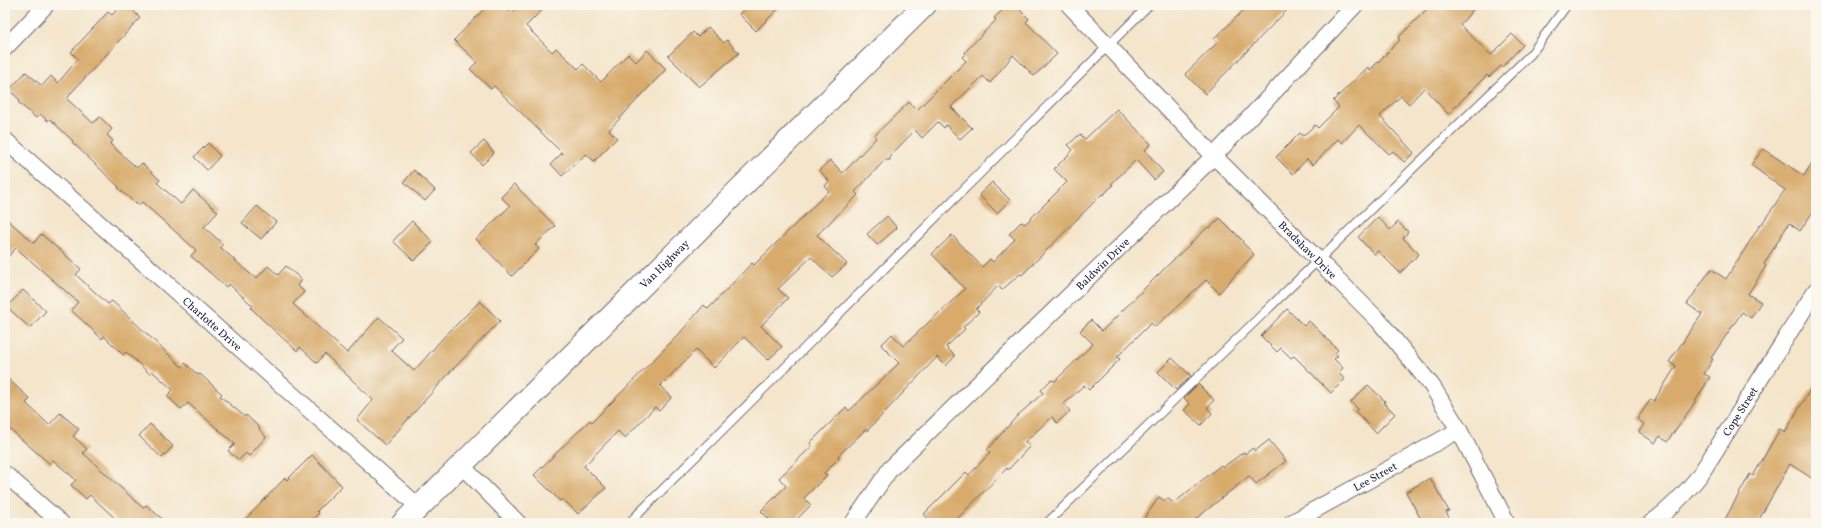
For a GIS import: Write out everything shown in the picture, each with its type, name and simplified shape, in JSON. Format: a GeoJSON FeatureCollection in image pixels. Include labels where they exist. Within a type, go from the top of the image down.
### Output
{"type":"FeatureCollection","features":[{"type":"Feature","properties":{"kind":"main road","name":"Van Highway"},"geometry":{"type":"LineString","coordinates":[[403,523],[925,5]]}},
{"type":"Feature","properties":{"kind":"street"},"geometry":{"type":"LineString","coordinates":[[5,48],[46,5]]}},
{"type":"Feature","properties":{"kind":"street","name":"Bradshaw Drive"},"geometry":{"type":"LineString","coordinates":[[1069,5],[1214,156],[1379,321],[1432,386],[1460,430],[1507,523]]}},
{"type":"Feature","properties":{"kind":"street","name":"Baldwin Drive"},"geometry":{"type":"LineString","coordinates":[[853,523],[890,469],[1214,156],[1355,5]]}},
{"type":"Feature","properties":{"kind":"street","name":"Charlotte Drive"},"geometry":{"type":"LineString","coordinates":[[5,140],[419,507]]}},
{"type":"Feature","properties":{"kind":"street","name":"Cope Street"},"geometry":{"type":"LineString","coordinates":[[1651,523],[1665,514],[1683,497],[1700,475],[1816,290]]}},
{"type":"Feature","properties":{"kind":"street","name":"Lee Street"},"geometry":{"type":"LineString","coordinates":[[1291,523],[1460,430]]}},
{"type":"Feature","properties":{"kind":"street"},"geometry":{"type":"LineString","coordinates":[[461,465],[518,523]]}},
{"type":"Feature","properties":{"kind":"street"},"geometry":{"type":"LineString","coordinates":[[5,474],[60,523]]}},
{"type":"Feature","properties":{"kind":"lane"},"geometry":{"type":"LineString","coordinates":[[628,523],[1149,5]]}},
{"type":"Feature","properties":{"kind":"lane"},"geometry":{"type":"LineString","coordinates":[[1047,523],[1531,54],[1567,5]]}},
{"type":"Feature","properties":{"kind":"building"},"geometry":{"type":"Polygon","coordinates":[[[121,5],[128,5],[140,18],[67,99],[93,123],[100,117],[112,129],[107,135],[113,141],[110,144],[137,168],[142,163],[160,180],[157,183],[181,204],[193,190],[218,212],[204,227],[223,244],[220,247],[256,279],[268,266],[278,275],[286,266],[302,280],[297,285],[304,292],[293,304],[347,353],[379,317],[402,338],[391,350],[414,371],[442,339],[480,301],[500,321],[453,369],[385,445],[357,420],[373,400],[325,354],[317,363],[300,347],[297,351],[264,321],[251,308],[253,306],[229,284],[226,287],[191,256],[196,250],[142,202],[139,205],[136,202],[135,203],[118,188],[119,187],[50,119],[48,121],[40,114],[36,118],[18,102],[20,100],[9,90],[26,72],[42,86],[51,76],[58,83],[78,59],[71,52],[108,12],[112,15],[121,5]]]}},
{"type":"Feature","properties":{"kind":"building"},"geometry":{"type":"Polygon","coordinates":[[[488,5],[504,5],[512,13],[520,5],[547,5],[526,26],[552,52],[556,48],[578,69],[583,64],[601,82],[628,54],[636,62],[647,50],[666,69],[609,130],[617,138],[594,161],[586,154],[562,176],[551,164],[562,153],[494,86],[491,89],[470,69],[477,62],[454,40],[488,5]]]}},
{"type":"Feature","properties":{"kind":"building"},"geometry":{"type":"Polygon","coordinates":[[[748,5],[782,5],[756,31],[739,14],[748,5]]]}},
{"type":"Feature","properties":{"kind":"building"},"geometry":{"type":"Polygon","coordinates":[[[1008,5],[1015,5],[1029,19],[1026,22],[1057,54],[1034,76],[1013,55],[990,83],[983,76],[951,107],[972,128],[960,139],[946,125],[944,128],[938,122],[922,138],[915,130],[890,156],[890,160],[885,160],[855,192],[858,195],[817,235],[847,264],[832,277],[811,257],[778,289],[788,298],[761,326],[782,347],[768,360],[744,337],[714,368],[696,350],[660,386],[672,397],[659,411],[655,407],[625,438],[618,431],[584,466],[606,488],[578,514],[563,499],[560,501],[534,475],[590,420],[592,422],[615,399],[679,334],[704,305],[708,309],[752,263],[754,265],[829,191],[825,186],[829,181],[819,170],[830,160],[843,173],[876,138],[874,136],[909,102],[917,110],[966,61],[962,57],[966,53],[965,52],[996,20],[994,18],[1008,5]]]}},
{"type":"Feature","properties":{"kind":"building"},"geometry":{"type":"Polygon","coordinates":[[[1249,5],[1292,5],[1205,94],[1185,74],[1217,43],[1214,39],[1249,5]]]}},
{"type":"Feature","properties":{"kind":"building"},"geometry":{"type":"Polygon","coordinates":[[[1431,5],[1477,5],[1460,25],[1491,55],[1512,34],[1523,45],[1502,67],[1501,66],[1489,77],[1487,75],[1448,114],[1424,88],[1409,104],[1401,96],[1380,116],[1414,153],[1404,162],[1393,151],[1389,154],[1359,125],[1342,143],[1338,139],[1313,165],[1307,159],[1293,174],[1276,157],[1300,133],[1303,136],[1315,125],[1318,128],[1339,107],[1333,101],[1368,67],[1370,70],[1400,40],[1398,38],[1431,5]]]}},
{"type":"Feature","properties":{"kind":"building"},"geometry":{"type":"Polygon","coordinates":[[[708,27],[724,43],[727,40],[739,53],[699,87],[668,56],[693,32],[698,37],[708,27]]]}},
{"type":"Feature","properties":{"kind":"building"},"geometry":{"type":"Polygon","coordinates":[[[1117,109],[1151,144],[1145,150],[1163,172],[1154,180],[1136,160],[1111,184],[1113,185],[1103,195],[1102,194],[1022,275],[1020,274],[1002,290],[998,286],[976,309],[979,312],[963,327],[965,329],[946,347],[955,356],[946,366],[937,357],[867,431],[866,429],[838,456],[839,458],[824,473],[827,475],[804,498],[811,505],[793,523],[773,523],[761,511],[786,486],[779,478],[812,446],[810,443],[846,407],[849,411],[899,363],[881,345],[892,334],[903,346],[965,289],[932,254],[952,235],[982,267],[990,259],[993,262],[1015,239],[1009,234],[1021,222],[1025,224],[1067,182],[1054,169],[1073,150],[1068,145],[1080,134],[1085,139],[1117,109]]]}},
{"type":"Feature","properties":{"kind":"building"},"geometry":{"type":"Polygon","coordinates":[[[484,141],[494,153],[482,165],[471,153],[484,141]]]}},
{"type":"Feature","properties":{"kind":"building"},"geometry":{"type":"Polygon","coordinates":[[[208,143],[220,156],[207,170],[194,157],[208,143]]]}},
{"type":"Feature","properties":{"kind":"building"},"geometry":{"type":"Polygon","coordinates":[[[1763,149],[1804,176],[1816,156],[1816,207],[1800,231],[1789,223],[1764,264],[1766,266],[1748,294],[1761,302],[1751,318],[1742,312],[1711,358],[1713,359],[1704,374],[1710,377],[1693,405],[1667,442],[1660,436],[1655,443],[1639,432],[1644,424],[1637,419],[1651,399],[1654,401],[1676,366],[1669,362],[1702,314],[1687,304],[1711,269],[1726,279],[1760,225],[1785,190],[1751,165],[1763,149]]]}},
{"type":"Feature","properties":{"kind":"building"},"geometry":{"type":"Polygon","coordinates":[[[414,170],[435,190],[425,201],[404,182],[414,170]]]}},
{"type":"Feature","properties":{"kind":"building"},"geometry":{"type":"Polygon","coordinates":[[[992,182],[1010,200],[997,213],[979,195],[992,182]]]}},
{"type":"Feature","properties":{"kind":"building"},"geometry":{"type":"Polygon","coordinates":[[[514,184],[555,226],[535,245],[539,249],[512,276],[476,239],[510,206],[501,197],[514,184]]]}},
{"type":"Feature","properties":{"kind":"building"},"geometry":{"type":"Polygon","coordinates":[[[257,206],[276,222],[261,239],[242,223],[257,206]]]}},
{"type":"Feature","properties":{"kind":"building"},"geometry":{"type":"Polygon","coordinates":[[[887,216],[897,228],[877,245],[867,234],[887,216]]]}},
{"type":"Feature","properties":{"kind":"building"},"geometry":{"type":"Polygon","coordinates":[[[1378,217],[1390,230],[1398,222],[1408,232],[1403,238],[1419,254],[1400,273],[1378,251],[1374,254],[1358,237],[1378,217]]]}},
{"type":"Feature","properties":{"kind":"building"},"geometry":{"type":"Polygon","coordinates":[[[5,218],[34,243],[41,234],[81,269],[76,275],[108,304],[112,301],[182,367],[185,363],[198,375],[200,374],[222,394],[220,396],[245,417],[246,415],[260,428],[259,429],[266,437],[249,456],[246,453],[239,460],[228,451],[235,444],[188,403],[181,409],[167,396],[173,390],[152,371],[150,374],[126,352],[123,355],[104,336],[102,339],[71,310],[78,302],[16,248],[5,260],[5,218]]]}},
{"type":"Feature","properties":{"kind":"building"},"geometry":{"type":"Polygon","coordinates":[[[1220,218],[1254,254],[1219,293],[1206,280],[1155,327],[1151,323],[1117,357],[1120,359],[1089,390],[1084,385],[1064,404],[1070,411],[1057,423],[1052,417],[1025,442],[1030,446],[1008,470],[1007,468],[953,523],[932,523],[924,514],[966,472],[969,475],[990,453],[987,450],[1017,416],[1043,393],[1041,390],[1051,380],[1055,381],[1093,344],[1080,331],[1091,320],[1102,331],[1170,263],[1208,227],[1210,228],[1220,218]]]}},
{"type":"Feature","properties":{"kind":"building"},"geometry":{"type":"Polygon","coordinates":[[[412,221],[433,242],[414,261],[393,241],[412,221]]]}},
{"type":"Feature","properties":{"kind":"building"},"geometry":{"type":"Polygon","coordinates":[[[23,290],[46,311],[30,328],[7,307],[23,290]]]}},
{"type":"Feature","properties":{"kind":"building"},"geometry":{"type":"Polygon","coordinates":[[[1287,309],[1304,326],[1309,321],[1338,350],[1335,353],[1338,356],[1334,359],[1343,368],[1338,373],[1345,379],[1331,393],[1294,356],[1291,358],[1281,348],[1277,352],[1261,336],[1287,309]]]}},
{"type":"Feature","properties":{"kind":"building"},"geometry":{"type":"Polygon","coordinates":[[[1172,358],[1191,376],[1176,390],[1158,372],[1172,358]]]}},
{"type":"Feature","properties":{"kind":"building"},"geometry":{"type":"Polygon","coordinates":[[[5,376],[30,399],[26,403],[49,425],[60,413],[79,429],[73,436],[87,449],[83,453],[143,508],[146,505],[167,523],[120,523],[90,495],[86,499],[71,485],[76,480],[53,460],[50,464],[5,425],[5,376]]]}},
{"type":"Feature","properties":{"kind":"building"},"geometry":{"type":"Polygon","coordinates":[[[1816,380],[1816,481],[1790,464],[1757,523],[1723,523],[1750,474],[1753,476],[1780,429],[1785,432],[1816,380]]]}},
{"type":"Feature","properties":{"kind":"building"},"geometry":{"type":"Polygon","coordinates":[[[1198,384],[1214,400],[1207,408],[1212,413],[1201,425],[1184,410],[1190,404],[1184,398],[1198,384]]]}},
{"type":"Feature","properties":{"kind":"building"},"geometry":{"type":"Polygon","coordinates":[[[1368,385],[1385,401],[1384,403],[1395,414],[1376,433],[1355,411],[1358,409],[1351,402],[1368,385]]]}},
{"type":"Feature","properties":{"kind":"building"},"geometry":{"type":"Polygon","coordinates":[[[150,424],[173,446],[162,458],[139,436],[150,424]]]}},
{"type":"Feature","properties":{"kind":"building"},"geometry":{"type":"Polygon","coordinates":[[[1269,440],[1286,461],[1256,484],[1249,476],[1191,523],[1141,523],[1159,497],[1165,501],[1167,498],[1174,503],[1221,465],[1223,467],[1244,452],[1245,454],[1253,448],[1255,451],[1269,440]]]}},
{"type":"Feature","properties":{"kind":"building"},"geometry":{"type":"Polygon","coordinates":[[[312,455],[342,486],[317,511],[319,513],[309,523],[242,523],[285,478],[287,480],[312,455]]]}},
{"type":"Feature","properties":{"kind":"building"},"geometry":{"type":"Polygon","coordinates":[[[1430,478],[1449,511],[1446,512],[1452,523],[1423,523],[1406,492],[1430,478]]]}}]}
